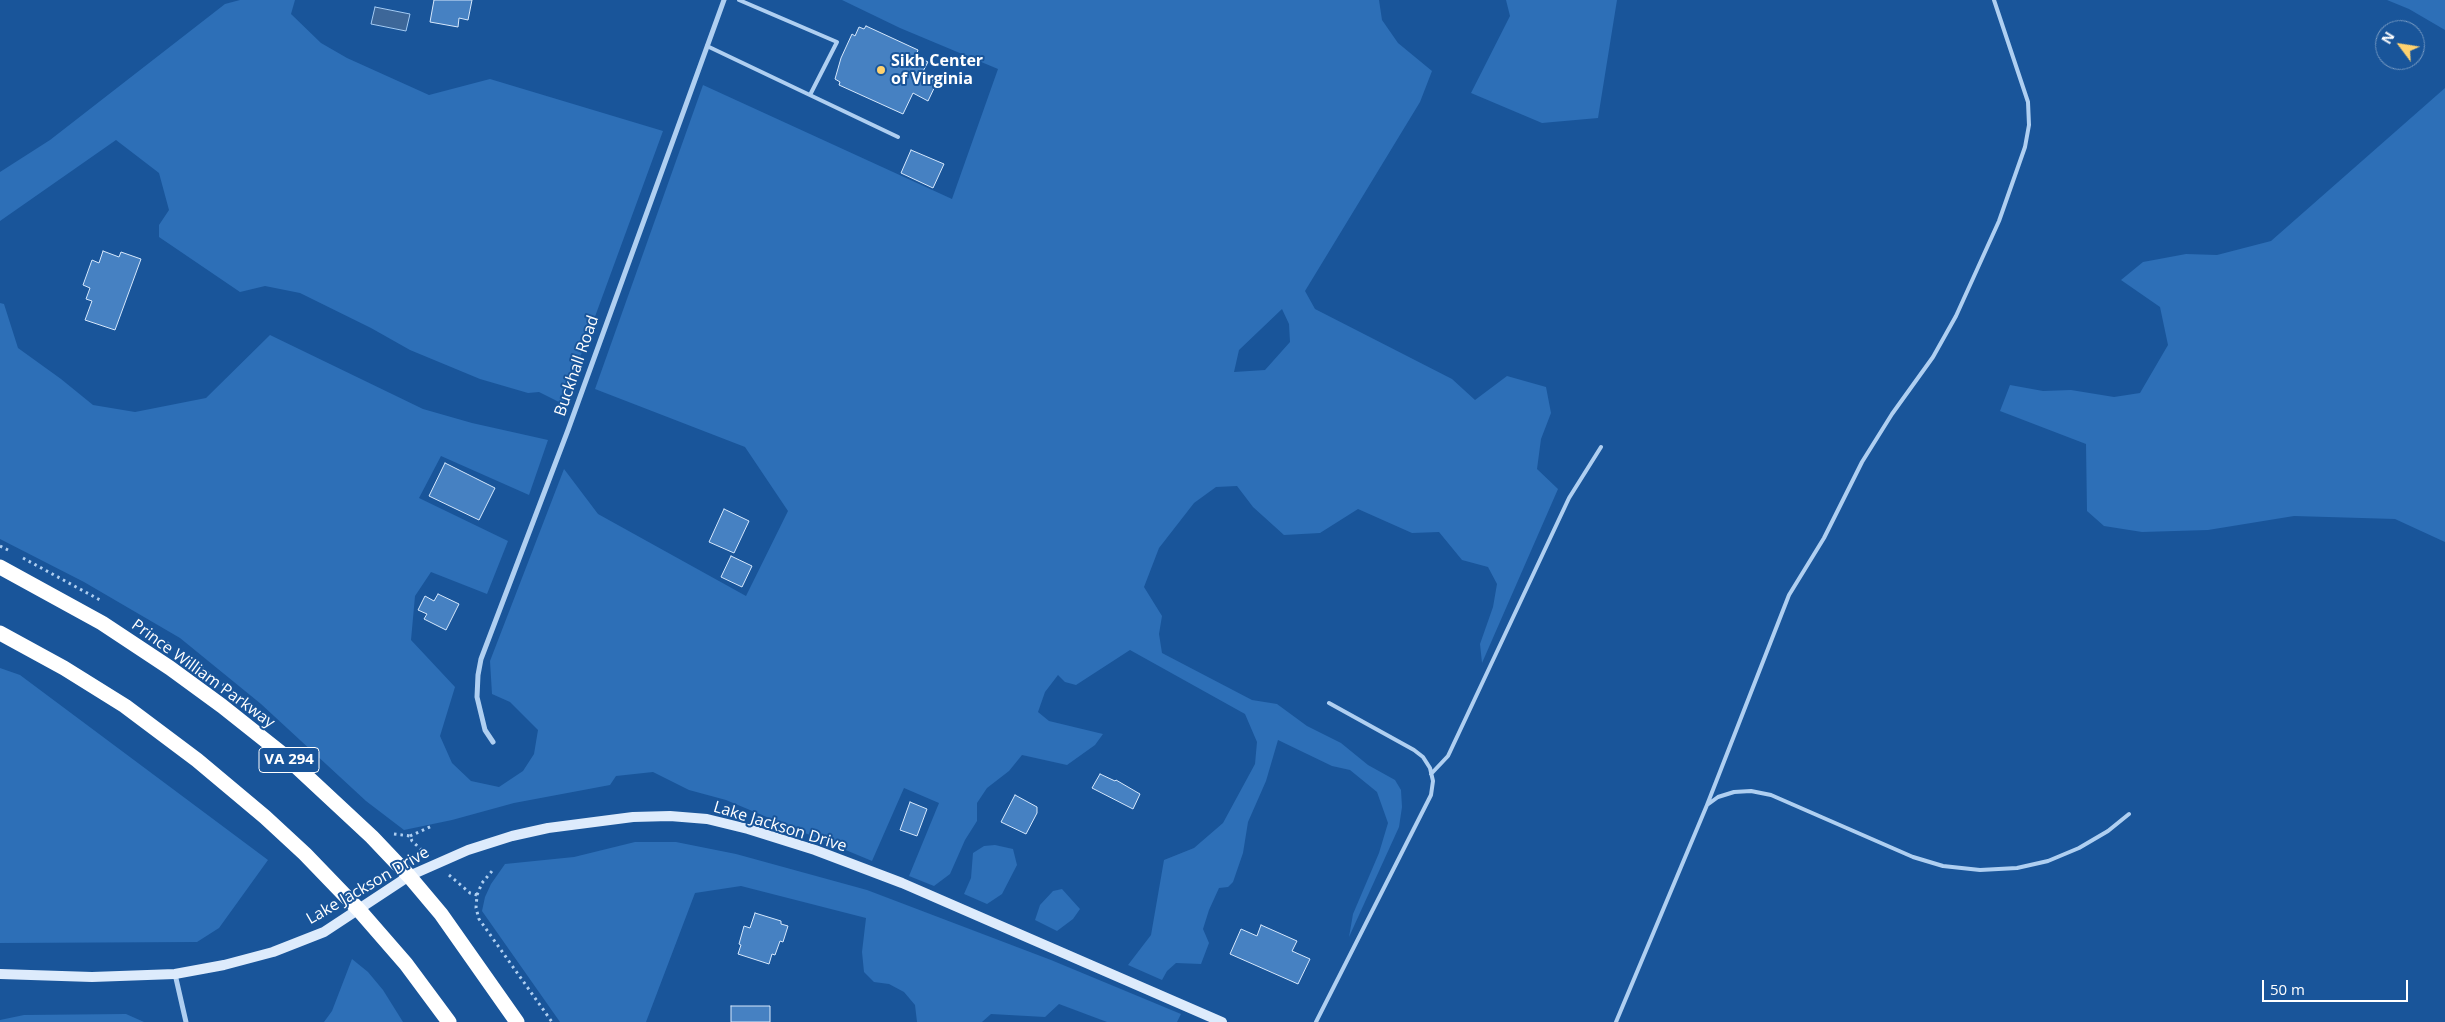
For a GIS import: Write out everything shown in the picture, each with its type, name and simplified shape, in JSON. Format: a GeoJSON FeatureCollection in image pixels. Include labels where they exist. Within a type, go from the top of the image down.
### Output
{"type":"FeatureCollection","features":[{"type":"Feature","properties":{"kind":"highway","name":"Prince William Parkway"},"geometry":{"type":"LineString","coordinates":[[0,567],[102,624],[170,668],[285,756],[372,837],[409,876],[441,914],[517,1022]]}},
{"type":"Feature","properties":{"kind":"highway"},"geometry":{"type":"LineString","coordinates":[[0,633],[64,668],[125,706],[197,760],[305,854],[359,910],[406,964],[449,1022]]}},
{"type":"Feature","properties":{"kind":"street","name":"Buckhall Road"},"geometry":{"type":"LineString","coordinates":[[492,742],[485,730],[477,697],[481,659],[568,430],[724,0]]}},
{"type":"Feature","properties":{"kind":"street","name":"Lake Jackson Drive"},"geometry":{"type":"LineString","coordinates":[[0,974],[92,977],[175,974],[224,965],[273,952],[324,932],[409,876],[468,850],[548,828],[633,817],[670,816],[707,819],[815,850],[902,883],[1222,1022]]}},
{"type":"Feature","properties":{"kind":"street"},"geometry":{"type":"LineString","coordinates":[[175,974],[186,1022]]}},
{"type":"Feature","properties":{"kind":"lane"},"geometry":{"type":"LineString","coordinates":[[739,0],[837,42],[810,95]]}},
{"type":"Feature","properties":{"kind":"lane"},"geometry":{"type":"LineString","coordinates":[[1616,1022],[1707,805],[1789,595],[1824,538],[1862,462],[1892,414],[1933,357],[1956,316],[1999,222],[2022,157],[2029,125],[2028,102],[1994,0]]}},
{"type":"Feature","properties":{"kind":"lane"},"geometry":{"type":"LineString","coordinates":[[707,46],[898,137]]}},
{"type":"Feature","properties":{"kind":"lane"},"geometry":{"type":"LineString","coordinates":[[1431,774],[1448,756],[1569,498],[1601,447]]}},
{"type":"Feature","properties":{"kind":"lane"},"geometry":{"type":"LineString","coordinates":[[1316,1022],[1431,795],[1431,774],[1422,757],[1414,750],[1329,704]]}},
{"type":"Feature","properties":{"kind":"lane"},"geometry":{"type":"LineString","coordinates":[[1707,805],[1718,797],[1734,792],[1751,791],[1771,796],[1808,810],[1913,857],[1943,866],[1980,870],[2017,868],[2048,861],[2079,848],[2108,831],[2129,814]]}},
{"type":"Feature","properties":{"kind":"path"},"geometry":{"type":"LineString","coordinates":[[410,836],[432,826]]}},
{"type":"Feature","properties":{"kind":"path"},"geometry":{"type":"LineString","coordinates":[[492,871],[482,883],[477,895],[476,908],[479,919],[552,1022]]}},
{"type":"Feature","properties":{"kind":"path"},"geometry":{"type":"LineString","coordinates":[[470,893],[477,895]]}},
{"type":"Feature","properties":{"kind":"shaded area"},"geometry":{"type":"Polygon","coordinates":[[[240,0],[295,0],[291,14],[321,43],[347,58],[429,95],[490,79],[663,131],[563,404],[539,392],[528,393],[480,379],[410,350],[371,328],[300,293],[265,286],[240,292],[159,237],[159,225],[169,210],[159,173],[116,140],[0,221],[0,172],[50,140],[225,4],[240,0]]]}},
{"type":"Feature","properties":{"kind":"shaded area"},"geometry":{"type":"Polygon","coordinates":[[[842,0],[1379,0],[1382,20],[1398,43],[1432,71],[1420,102],[1305,291],[1315,309],[1452,379],[1475,400],[1507,376],[1546,387],[1551,413],[1541,439],[1537,469],[1558,489],[1482,663],[1480,644],[1493,607],[1497,584],[1488,567],[1462,560],[1439,532],[1412,533],[1358,509],[1320,533],[1284,535],[1253,507],[1237,486],[1216,487],[1194,503],[1159,548],[1144,587],[1162,616],[1159,634],[1162,653],[1252,700],[1277,704],[1307,726],[1341,743],[1368,765],[1395,780],[1401,790],[1402,807],[1399,827],[1349,937],[1353,914],[1379,853],[1388,823],[1377,792],[1350,770],[1332,766],[1278,740],[1266,781],[1248,822],[1243,853],[1233,882],[1228,887],[1219,888],[1209,910],[1203,929],[1209,943],[1201,964],[1176,963],[1167,971],[1162,980],[1128,965],[1151,935],[1164,860],[1194,848],[1223,823],[1255,764],[1257,742],[1245,714],[1130,650],[1076,685],[1065,682],[1058,675],[1045,692],[1038,712],[1049,721],[1103,734],[1095,745],[1067,765],[1022,755],[1009,771],[987,788],[977,803],[977,821],[965,840],[950,874],[934,886],[909,876],[939,803],[904,788],[872,861],[726,800],[689,790],[653,772],[616,776],[610,785],[514,803],[452,820],[404,830],[366,801],[261,704],[180,638],[84,582],[0,539],[0,303],[4,304],[18,348],[93,405],[135,412],[206,398],[270,335],[423,409],[472,423],[548,440],[529,495],[441,456],[419,498],[508,541],[487,594],[431,572],[415,596],[411,640],[455,687],[440,736],[452,763],[471,781],[499,787],[523,771],[534,754],[538,730],[510,702],[492,694],[490,661],[564,469],[598,514],[746,596],[788,511],[745,447],[595,389],[703,85],[952,199],[998,69],[900,28],[842,0]],[[1282,309],[1239,350],[1234,372],[1265,370],[1290,342],[1289,324],[1282,309]]]}},
{"type":"Feature","properties":{"kind":"shaded area"},"geometry":{"type":"Polygon","coordinates":[[[1506,0],[1617,0],[1598,118],[1542,123],[1471,93],[1510,16],[1506,0]]]}},
{"type":"Feature","properties":{"kind":"shaded area"},"geometry":{"type":"Polygon","coordinates":[[[2387,0],[2445,0],[2445,30],[2409,9],[2387,0]]]}},
{"type":"Feature","properties":{"kind":"shaded area"},"geometry":{"type":"Polygon","coordinates":[[[375,7],[410,14],[406,31],[371,24],[375,7]]]}},
{"type":"Feature","properties":{"kind":"shaded area"},"geometry":{"type":"Polygon","coordinates":[[[2445,88],[2445,542],[2395,519],[2294,516],[2208,530],[2142,532],[2104,526],[2087,511],[2086,444],[2000,411],[2010,385],[2043,391],[2071,390],[2114,397],[2140,393],[2168,345],[2160,307],[2121,280],[2143,262],[2186,254],[2217,255],[2271,241],[2445,88]]]}},
{"type":"Feature","properties":{"kind":"shaded area"},"geometry":{"type":"Polygon","coordinates":[[[0,668],[20,675],[268,860],[219,928],[197,942],[0,943],[0,668]]]}},
{"type":"Feature","properties":{"kind":"shaded area"},"geometry":{"type":"Polygon","coordinates":[[[635,842],[676,842],[736,854],[867,890],[1051,960],[1181,1014],[1177,1022],[1107,1022],[1059,1004],[1045,1017],[991,1014],[982,1022],[917,1022],[915,1005],[904,992],[889,984],[874,982],[864,972],[862,952],[866,918],[741,886],[695,893],[646,1022],[560,1022],[482,911],[485,897],[491,884],[505,864],[574,857],[635,842]]]}},
{"type":"Feature","properties":{"kind":"shaded area"},"geometry":{"type":"Polygon","coordinates":[[[995,845],[1013,849],[1017,865],[1002,894],[987,904],[964,894],[971,878],[973,853],[984,846],[995,845]]]}},
{"type":"Feature","properties":{"kind":"shaded area"},"geometry":{"type":"Polygon","coordinates":[[[1062,889],[1080,909],[1073,919],[1057,931],[1035,920],[1040,905],[1053,891],[1062,889]]]}},
{"type":"Feature","properties":{"kind":"shaded area"},"geometry":{"type":"Polygon","coordinates":[[[352,959],[368,972],[383,990],[403,1022],[324,1022],[332,1011],[352,959]]]}},
{"type":"Feature","properties":{"kind":"shaded area"},"geometry":{"type":"Polygon","coordinates":[[[126,1014],[144,1022],[0,1022],[0,1020],[24,1015],[126,1014]]]}},
{"type":"Feature","properties":{"kind":"building"},"geometry":{"type":"Polygon","coordinates":[[[434,0],[472,0],[468,20],[459,18],[458,27],[430,22],[434,0]]]}},
{"type":"Feature","properties":{"kind":"building","name":"Sikh Center of Virginia"},"geometry":{"type":"Polygon","coordinates":[[[866,26],[918,50],[916,56],[928,62],[921,75],[937,82],[928,101],[913,93],[903,114],[839,85],[840,82],[835,79],[841,58],[852,34],[855,36],[859,27],[864,29],[866,26]]]}},
{"type":"Feature","properties":{"kind":"building"},"geometry":{"type":"Polygon","coordinates":[[[911,150],[944,164],[933,188],[901,173],[911,150]]]}},
{"type":"Feature","properties":{"kind":"building"},"geometry":{"type":"Polygon","coordinates":[[[103,251],[119,257],[121,252],[141,259],[115,330],[85,320],[92,301],[86,299],[90,288],[83,285],[92,260],[99,263],[103,251]]]}},
{"type":"Feature","properties":{"kind":"building"},"geometry":{"type":"Polygon","coordinates":[[[445,463],[495,488],[479,520],[429,496],[445,463]]]}},
{"type":"Feature","properties":{"kind":"building"},"geometry":{"type":"Polygon","coordinates":[[[724,509],[749,521],[734,553],[709,542],[724,509]]]}},
{"type":"Feature","properties":{"kind":"building"},"geometry":{"type":"Polygon","coordinates":[[[731,556],[752,566],[742,587],[721,577],[731,556]]]}},
{"type":"Feature","properties":{"kind":"building"},"geometry":{"type":"Polygon","coordinates":[[[438,594],[459,604],[446,630],[424,619],[427,614],[418,610],[425,596],[434,601],[438,594]]]}},
{"type":"Feature","properties":{"kind":"building"},"geometry":{"type":"Polygon","coordinates":[[[1100,774],[1116,780],[1140,794],[1133,809],[1092,788],[1100,774]]]}},
{"type":"Feature","properties":{"kind":"building"},"geometry":{"type":"Polygon","coordinates":[[[1015,795],[1037,807],[1037,813],[1026,834],[1001,822],[1015,795]]]}},
{"type":"Feature","properties":{"kind":"building"},"geometry":{"type":"Polygon","coordinates":[[[910,802],[927,809],[917,836],[900,830],[910,802]]]}},
{"type":"Feature","properties":{"kind":"building"},"geometry":{"type":"Polygon","coordinates":[[[755,913],[781,921],[781,924],[788,926],[783,942],[780,941],[775,955],[772,954],[769,964],[738,954],[744,926],[750,928],[755,913]]]}},
{"type":"Feature","properties":{"kind":"building"},"geometry":{"type":"Polygon","coordinates":[[[1261,925],[1297,941],[1292,951],[1310,959],[1298,984],[1230,954],[1241,929],[1257,936],[1261,925]]]}},
{"type":"Feature","properties":{"kind":"building"},"geometry":{"type":"Polygon","coordinates":[[[731,1006],[770,1006],[770,1022],[731,1022],[731,1006]]]}},
{"type":"Feature","properties":{"kind":"place","name":"Sikh Center of Virginia"},"geometry":{"type":"Point","coordinates":[881,70]}}]}
